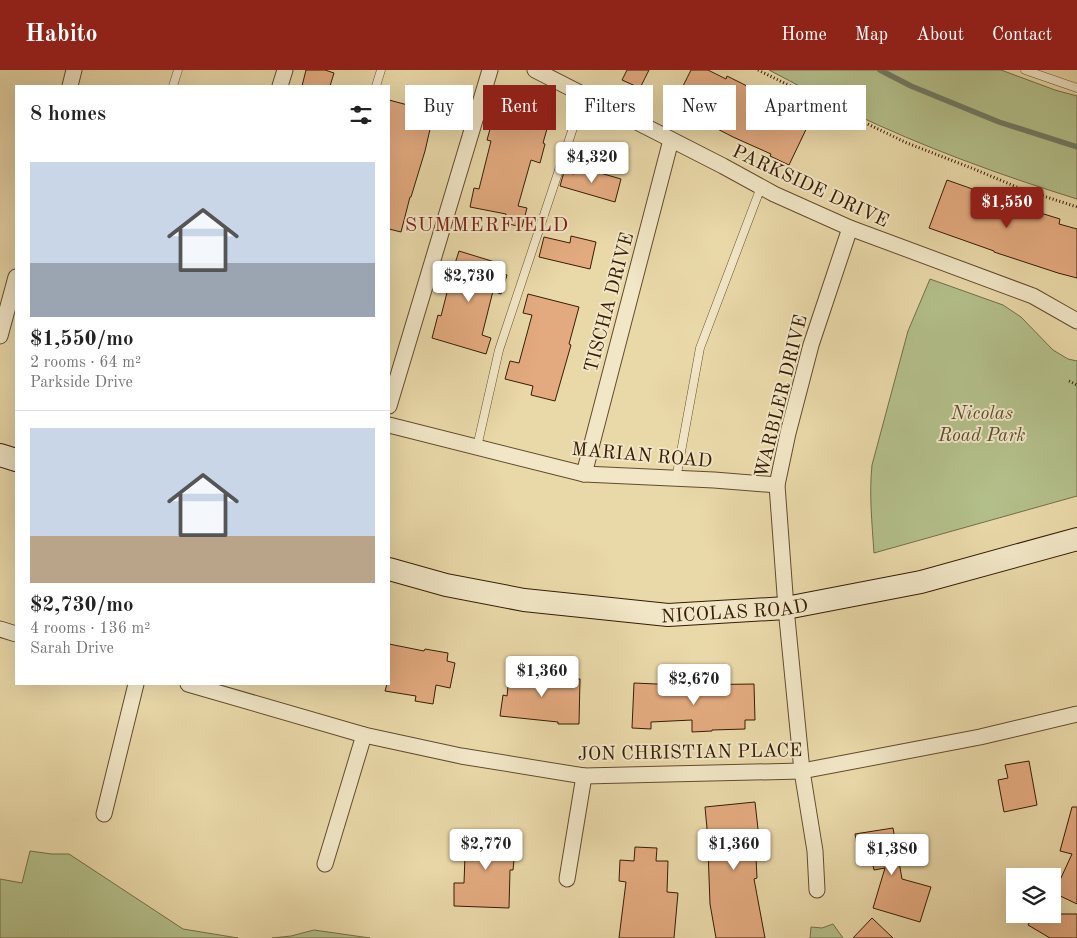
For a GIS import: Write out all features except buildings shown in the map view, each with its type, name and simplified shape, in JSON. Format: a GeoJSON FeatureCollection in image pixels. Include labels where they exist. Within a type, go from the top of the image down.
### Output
{"type":"FeatureCollection","features":[{"type":"Feature","properties":{"kind":"main road"},"geometry":{"type":"LineString","coordinates":[[0,455],[15,460]]}},
{"type":"Feature","properties":{"kind":"main road","name":"NICOLAS ROAD"},"geometry":{"type":"LineString","coordinates":[[390,569],[446,585],[524,600],[668,616],[786,608],[921,582],[1077,539]]}},
{"type":"Feature","properties":{"kind":"street"},"geometry":{"type":"LineString","coordinates":[[70,85],[74,70]]}},
{"type":"Feature","properties":{"kind":"street"},"geometry":{"type":"LineString","coordinates":[[280,85],[285,70]]}},
{"type":"Feature","properties":{"kind":"street"},"geometry":{"type":"LineString","coordinates":[[390,403],[490,70]]}},
{"type":"Feature","properties":{"kind":"street","name":"PARKSIDE DRIVE"},"geometry":{"type":"LineString","coordinates":[[535,70],[566,86]]}},
{"type":"Feature","properties":{"kind":"street","name":"PARKSIDE DRIVE"},"geometry":{"type":"LineString","coordinates":[[652,130],[774,194],[850,228],[1033,296],[1077,321]]}},
{"type":"Feature","properties":{"kind":"street","name":"TISCHA DRIVE"},"geometry":{"type":"LineString","coordinates":[[584,474],[671,140]]}},
{"type":"Feature","properties":{"kind":"street","name":"WARBLER DRIVE"},"geometry":{"type":"LineString","coordinates":[[818,890],[815,851],[802,772],[786,608],[777,485],[788,433],[811,345],[850,228]]}},
{"type":"Feature","properties":{"kind":"street"},"geometry":{"type":"LineString","coordinates":[[0,336],[10,320],[15,284]]}},
{"type":"Feature","properties":{"kind":"street","name":"MARIAN ROAD"},"geometry":{"type":"LineString","coordinates":[[390,425],[584,474],[777,485]]}},
{"type":"Feature","properties":{"kind":"street"},"geometry":{"type":"LineString","coordinates":[[0,629],[15,634]]}},
{"type":"Feature","properties":{"kind":"street"},"geometry":{"type":"LineString","coordinates":[[104,814],[136,685]]}},
{"type":"Feature","properties":{"kind":"street","name":"JON CHRISTIAN PLACE"},"geometry":{"type":"LineString","coordinates":[[191,685],[364,735],[461,756],[584,776],[802,772],[980,737],[1077,714]]}},
{"type":"Feature","properties":{"kind":"street"},"geometry":{"type":"LineString","coordinates":[[325,864],[364,735]]}},
{"type":"Feature","properties":{"kind":"street"},"geometry":{"type":"LineString","coordinates":[[566,879],[584,776]]}},
{"type":"Feature","properties":{"kind":"lane"},"geometry":{"type":"LineString","coordinates":[[173,85],[178,70]]}},
{"type":"Feature","properties":{"kind":"lane"},"geometry":{"type":"LineString","coordinates":[[376,85],[381,70]]}},
{"type":"Feature","properties":{"kind":"lane"},"geometry":{"type":"LineString","coordinates":[[1025,70],[1077,88]]}},
{"type":"Feature","properties":{"kind":"lane"},"geometry":{"type":"LineString","coordinates":[[477,447],[499,350],[572,130]]}},
{"type":"Feature","properties":{"kind":"lane"},"geometry":{"type":"LineString","coordinates":[[676,479],[700,348],[761,187]]}},
{"type":"Feature","properties":{"kind":"path"},"geometry":{"type":"LineString","coordinates":[[758,70],[907,143],[1019,188],[1077,207]]}},
{"type":"Feature","properties":{"kind":"path"},"geometry":{"type":"LineString","coordinates":[[1069,381],[1077,385]]}},
{"type":"Feature","properties":{"kind":"green space"},"geometry":{"type":"Polygon","coordinates":[[[769,70],[1001,70],[1077,96],[1077,199],[934,149],[866,119],[866,85],[798,85],[769,70]]]}},
{"type":"Feature","properties":{"kind":"green space","name":"Nicolas Road Park"},"geometry":{"type":"Polygon","coordinates":[[[930,279],[1003,305],[1021,317],[1053,350],[1068,359],[1077,361],[1077,496],[874,553],[871,498],[872,465],[908,331],[930,279]]]}},
{"type":"Feature","properties":{"kind":"green space"},"geometry":{"type":"Polygon","coordinates":[[[30,851],[69,854],[183,929],[238,938],[0,938],[0,879],[22,883],[30,851]]]}},
{"type":"Feature","properties":{"kind":"green space"},"geometry":{"type":"Polygon","coordinates":[[[833,924],[843,938],[810,938],[811,927],[822,928],[833,924]]]}},
{"type":"Feature","properties":{"kind":"green space"},"geometry":{"type":"Polygon","coordinates":[[[314,930],[370,938],[272,938],[291,936],[314,930]]]}},
{"type":"Feature","properties":{"kind":"waterway"},"geometry":{"type":"LineString","coordinates":[[880,70],[911,86],[999,122],[1077,147]]}},
{"type":"Feature","properties":{"kind":"district","name":"SUMMERFIELD"},"geometry":{"type":"Point","coordinates":[487,224]}}]}
